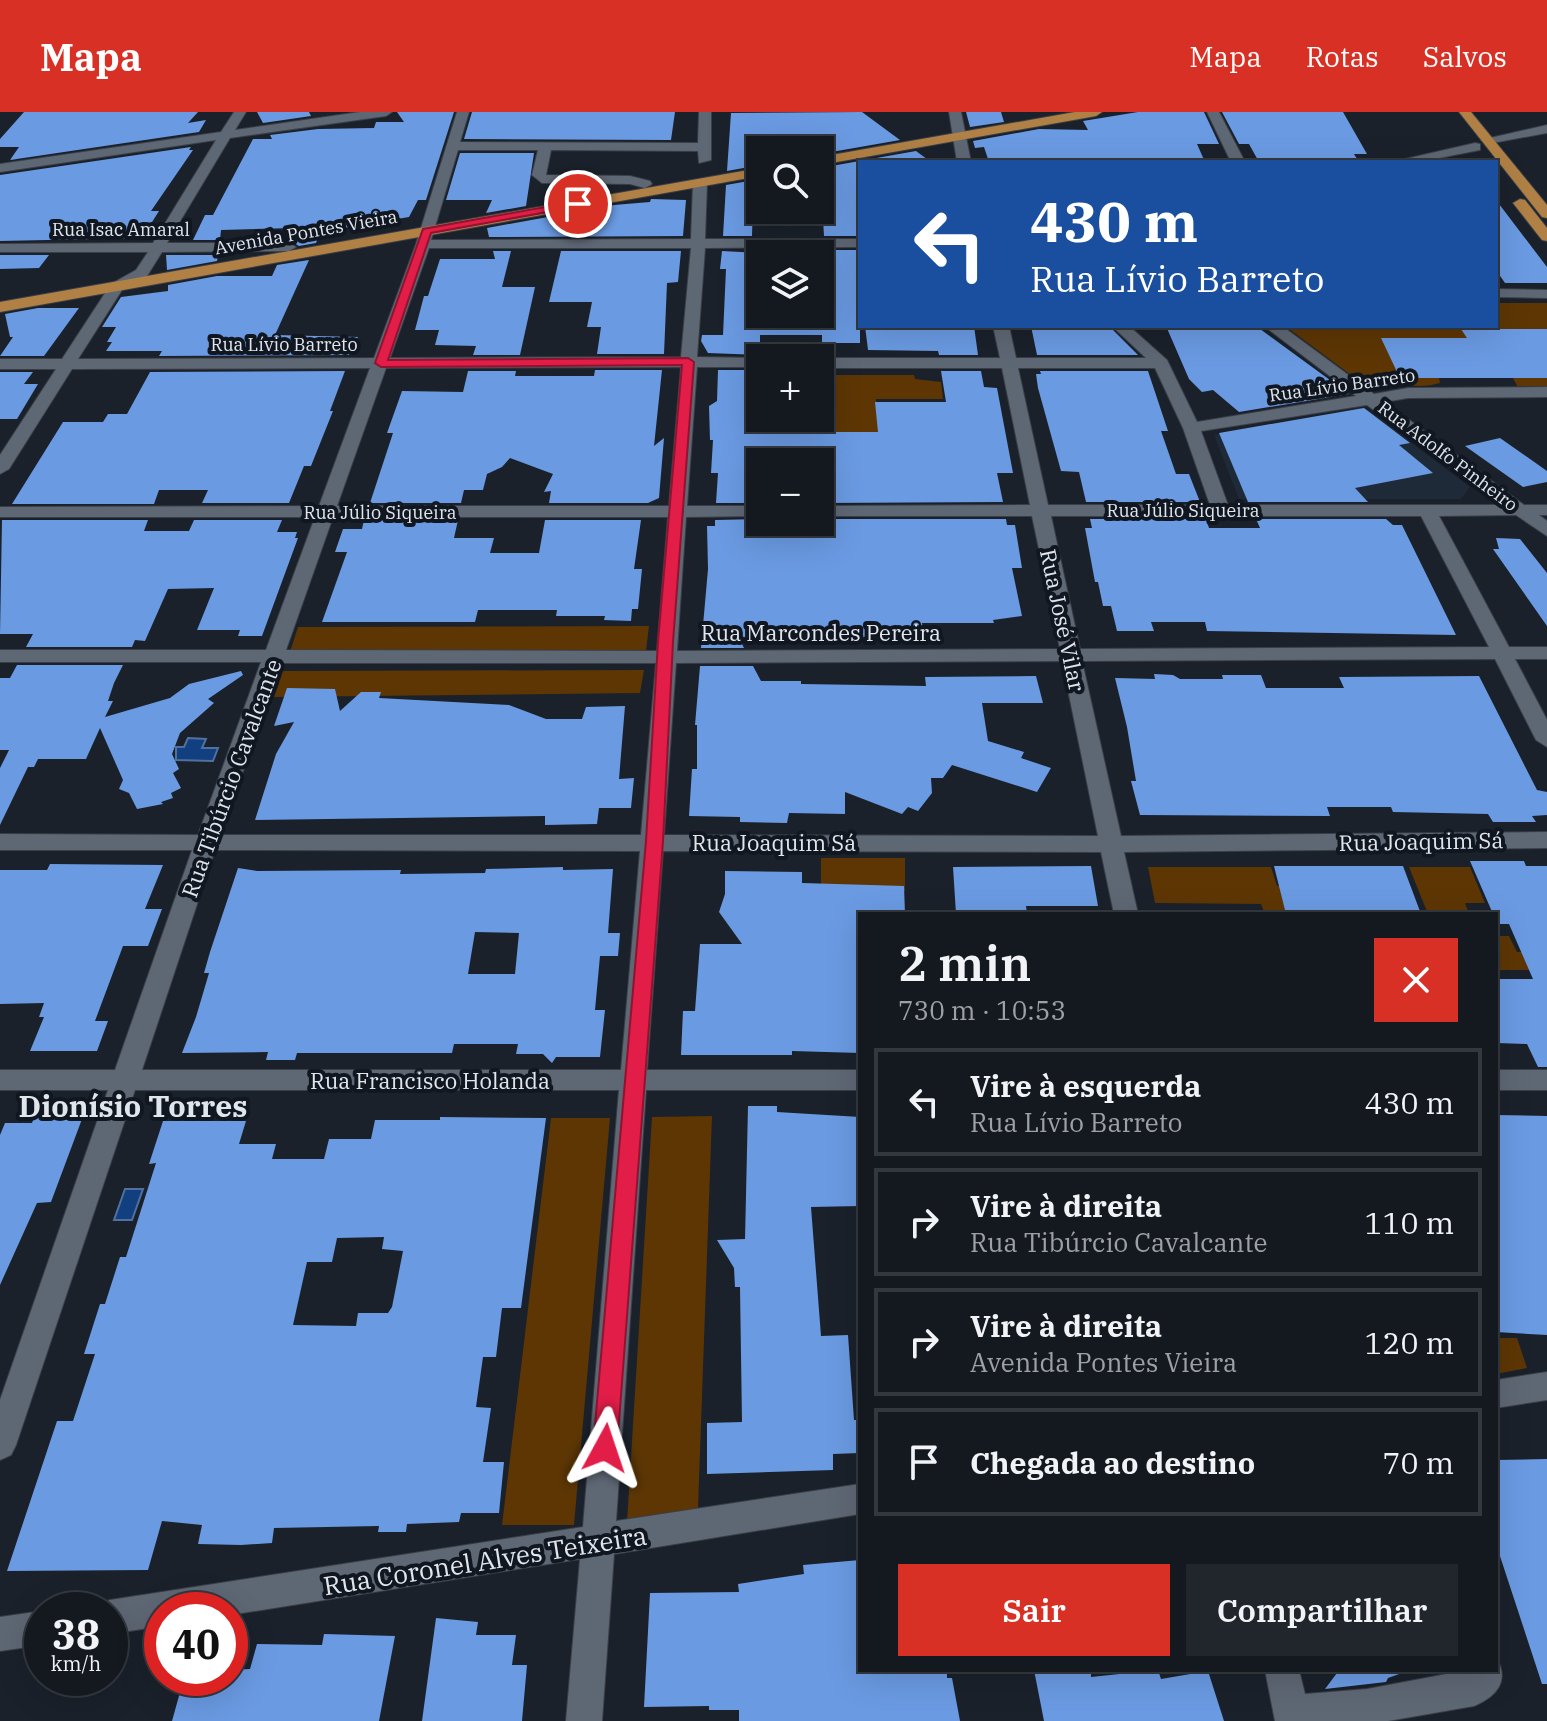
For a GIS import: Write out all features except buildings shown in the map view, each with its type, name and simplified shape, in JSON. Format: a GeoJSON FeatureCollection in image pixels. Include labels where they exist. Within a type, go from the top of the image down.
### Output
{"type":"FeatureCollection","features":[{"type":"Feature","properties":{"kind":"main road"},"geometry":{"type":"LineString","coordinates":[[834,160],[859,158],[1055,112]]}},
{"type":"Feature","properties":{"kind":"main road"},"geometry":{"type":"LineString","coordinates":[[834,152],[1096,112]]}},
{"type":"Feature","properties":{"kind":"main road"},"geometry":{"type":"LineString","coordinates":[[1447,112],[1497,160]]}},
{"type":"Feature","properties":{"kind":"main road"},"geometry":{"type":"LineString","coordinates":[[1465,112],[1486,160]]}},
{"type":"Feature","properties":{"kind":"main road"},"geometry":{"type":"LineString","coordinates":[[1498,161],[1547,214]]}},
{"type":"Feature","properties":{"kind":"main road","name":"Avenida Pontes Vieira"},"geometry":{"type":"LineString","coordinates":[[0,307],[426,232],[746,167]]}},
{"type":"Feature","properties":{"kind":"main road","name":"Avenida Pontes Vieira"},"geometry":{"type":"LineString","coordinates":[[0,298],[289,247],[426,232],[578,196],[645,184],[746,173]]}},
{"type":"Feature","properties":{"kind":"main road"},"geometry":{"type":"LineString","coordinates":[[1498,176],[1547,237]]}},
{"type":"Feature","properties":{"kind":"street"},"geometry":{"type":"LineString","coordinates":[[0,469],[116,287],[142,273],[240,112]]}},
{"type":"Feature","properties":{"kind":"street"},"geometry":{"type":"LineString","coordinates":[[0,168],[386,112]]}},
{"type":"Feature","properties":{"kind":"street","name":"Rua Tibúrcio Cavalcante"},"geometry":{"type":"LineString","coordinates":[[0,1445],[206,843],[381,363],[463,112]]}},
{"type":"Feature","properties":{"kind":"street"},"geometry":{"type":"LineString","coordinates":[[584,1721],[654,841],[705,112]]}},
{"type":"Feature","properties":{"kind":"street"},"geometry":{"type":"LineString","coordinates":[[955,112],[964,160]]}},
{"type":"Feature","properties":{"kind":"street"},"geometry":{"type":"LineString","coordinates":[[1213,112],[1237,160]]}},
{"type":"Feature","properties":{"kind":"street"},"geometry":{"type":"LineString","coordinates":[[1408,160],[1547,129]]}},
{"type":"Feature","properties":{"kind":"street"},"geometry":{"type":"LineString","coordinates":[[451,146],[704,147]]}},
{"type":"Feature","properties":{"kind":"street"},"geometry":{"type":"LineString","coordinates":[[545,146],[538,191],[574,192],[578,196]]}},
{"type":"Feature","properties":{"kind":"street"},"geometry":{"type":"LineString","coordinates":[[630,180],[634,146]]}},
{"type":"Feature","properties":{"kind":"street"},"geometry":{"type":"LineString","coordinates":[[541,172],[571,164]]}},
{"type":"Feature","properties":{"kind":"street"},"geometry":{"type":"LineString","coordinates":[[541,172],[645,184]]}},
{"type":"Feature","properties":{"kind":"street"},"geometry":{"type":"LineString","coordinates":[[426,232],[698,245],[858,243]]}},
{"type":"Feature","properties":{"kind":"street","name":"Rua Isac Amaral"},"geometry":{"type":"LineString","coordinates":[[0,248],[289,247]]}},
{"type":"Feature","properties":{"kind":"street"},"geometry":{"type":"LineString","coordinates":[[1498,293],[1547,294]]}},
{"type":"Feature","properties":{"kind":"street","name":"Rua José Vilar"},"geometry":{"type":"LineString","coordinates":[[1001,328],[1126,912]]}},
{"type":"Feature","properties":{"kind":"street"},"geometry":{"type":"LineString","coordinates":[[1122,328],[1161,363],[1191,428],[1221,510]]}},
{"type":"Feature","properties":{"kind":"street","name":"Rua Adolfo Pinheiro"},"geometry":{"type":"LineString","coordinates":[[1275,328],[1547,530]]}},
{"type":"Feature","properties":{"kind":"street","name":"Rua Lívio Barreto"},"geometry":{"type":"LineString","coordinates":[[0,364],[746,362]]}},
{"type":"Feature","properties":{"kind":"street"},"geometry":{"type":"LineString","coordinates":[[834,363],[1161,363]]}},
{"type":"Feature","properties":{"kind":"street","name":"Rua Lívio Barreto"},"geometry":{"type":"LineString","coordinates":[[1191,428],[1408,393],[1547,392]]}},
{"type":"Feature","properties":{"kind":"street"},"geometry":{"type":"LineString","coordinates":[[1427,510],[1547,740]]}},
{"type":"Feature","properties":{"kind":"street","name":"Rua Júlio Siqueira"},"geometry":{"type":"LineString","coordinates":[[834,511],[1547,510]]}},
{"type":"Feature","properties":{"kind":"street","name":"Rua Júlio Siqueira"},"geometry":{"type":"LineString","coordinates":[[0,512],[746,511]]}},
{"type":"Feature","properties":{"kind":"street","name":"Rua Marcondes Pereira"},"geometry":{"type":"LineString","coordinates":[[0,656],[1547,653]]}},
{"type":"Feature","properties":{"kind":"street","name":"Rua Joaquim Sá"},"geometry":{"type":"LineString","coordinates":[[0,842],[1111,844],[1547,840]]}},
{"type":"Feature","properties":{"kind":"street","name":"Rua Francisco Holanda"},"geometry":{"type":"LineString","coordinates":[[0,1080],[858,1080]]}},
{"type":"Feature","properties":{"kind":"street"},"geometry":{"type":"LineString","coordinates":[[1498,1080],[1547,1080]]}},
{"type":"Feature","properties":{"kind":"street"},"geometry":{"type":"LineString","coordinates":[[1498,1394],[1547,1386]]}},
{"type":"Feature","properties":{"kind":"street","name":"Rua Coronel Alves Teixeira"},"geometry":{"type":"LineString","coordinates":[[128,1614],[597,1543],[858,1499]]}},
{"type":"Feature","properties":{"kind":"street"},"geometry":{"type":"LineString","coordinates":[[0,1634],[24,1631]]}},
{"type":"Feature","properties":{"kind":"street"},"geometry":{"type":"LineString","coordinates":[[1282,1672],[1292,1717],[1474,1688],[1485,1681],[1485,1672]]}},
{"type":"Feature","properties":{"kind":"shaded area"},"geometry":{"type":"Polygon","coordinates":[[[1498,303],[1547,303],[1547,386],[1517,386],[1513,378],[1439,378],[1440,383],[1419,386],[1359,381],[1288,328],[1498,328],[1498,303]]]}},
{"type":"Feature","properties":{"kind":"shaded area"},"geometry":{"type":"Polygon","coordinates":[[[834,375],[914,375],[915,379],[941,382],[943,399],[876,399],[879,433],[800,433],[834,432],[834,375]]]}},
{"type":"Feature","properties":{"kind":"shaded area"},"geometry":{"type":"Polygon","coordinates":[[[1359,408],[1368,410],[1470,487],[1461,499],[1239,499],[1214,435],[1359,408]]]}},
{"type":"Feature","properties":{"kind":"shaded area"},"geometry":{"type":"Polygon","coordinates":[[[649,626],[646,651],[290,652],[298,627],[649,626]]]}},
{"type":"Feature","properties":{"kind":"shaded area"},"geometry":{"type":"Polygon","coordinates":[[[644,670],[640,693],[274,697],[283,671],[644,670]]]}},
{"type":"Feature","properties":{"kind":"shaded area"},"geometry":{"type":"Polygon","coordinates":[[[821,858],[905,858],[905,891],[834,891],[821,952],[821,858]]]}},
{"type":"Feature","properties":{"kind":"shaded area"},"geometry":{"type":"Polygon","coordinates":[[[1148,867],[1271,867],[1277,886],[1282,886],[1289,912],[1264,912],[1261,904],[1155,903],[1148,867]]]}},
{"type":"Feature","properties":{"kind":"shaded area"},"geometry":{"type":"Polygon","coordinates":[[[1409,867],[1470,867],[1485,903],[1465,903],[1468,912],[1427,912],[1409,867]]]}},
{"type":"Feature","properties":{"kind":"shaded area"},"geometry":{"type":"Polygon","coordinates":[[[1498,936],[1509,936],[1517,952],[1547,952],[1547,970],[1498,970],[1498,936]]]}},
{"type":"Feature","properties":{"kind":"shaded area"},"geometry":{"type":"Polygon","coordinates":[[[712,1116],[698,1508],[627,1522],[652,1117],[712,1116]]]}},
{"type":"Feature","properties":{"kind":"shaded area"},"geometry":{"type":"Polygon","coordinates":[[[551,1118],[610,1118],[574,1525],[502,1525],[551,1118]]]}},
{"type":"Feature","properties":{"kind":"shaded area"},"geometry":{"type":"Polygon","coordinates":[[[1498,1338],[1517,1338],[1527,1368],[1498,1374],[1498,1338]]]}},
{"type":"Feature","properties":{"kind":"water"},"geometry":{"type":"Polygon","coordinates":[[[188,738],[206,739],[202,748],[218,748],[213,761],[176,760],[176,747],[184,747],[188,738]]]}},
{"type":"Feature","properties":{"kind":"water"},"geometry":{"type":"Polygon","coordinates":[[[125,1189],[143,1189],[132,1220],[114,1220],[125,1189]]]}},
{"type":"Feature","properties":{"kind":"district","name":"Dionísio Torres"},"geometry":{"type":"Point","coordinates":[133,1105]}},
{"type":"Feature","properties":{"kind":"route"},"geometry":{"type":"LineString","coordinates":[[578,204],[427,231],[381,363],[688,362],[654,841],[605,1448]]}}]}
